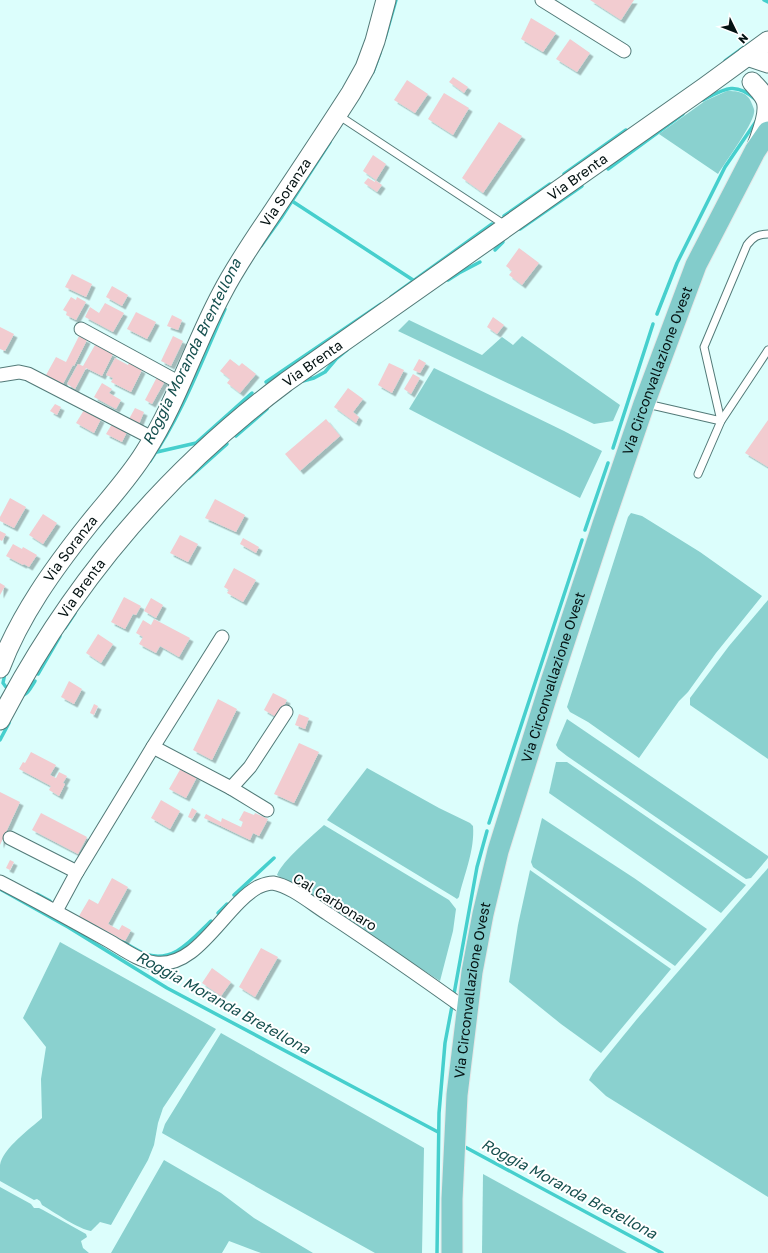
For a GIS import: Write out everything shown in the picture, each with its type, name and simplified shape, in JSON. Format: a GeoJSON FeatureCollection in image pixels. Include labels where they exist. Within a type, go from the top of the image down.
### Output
{"type":"FeatureCollection","features":[{"type":"Feature","properties":{"kind":"main road","name":"Via Soranza"},"geometry":{"type":"LineString","coordinates":[[0,668],[19,624],[49,578],[134,469],[154,439],[222,292],[245,253],[337,114],[365,68],[375,41],[386,0]]}},
{"type":"Feature","properties":{"kind":"main road","name":"Via Brenta"},"geometry":{"type":"LineString","coordinates":[[0,720],[16,689],[43,644],[100,563],[127,528],[200,453],[286,382],[768,41]]}},
{"type":"Feature","properties":{"kind":"main road"},"geometry":{"type":"LineString","coordinates":[[747,56],[768,63]]}},
{"type":"Feature","properties":{"kind":"main road","name":"Via Brenta"},"geometry":{"type":"LineString","coordinates":[[705,87],[733,80],[760,84],[767,105],[764,126],[755,151]]}},
{"type":"Feature","properties":{"kind":"main road","name":"Via Circonvallazione Ovest"},"geometry":{"type":"LineString","coordinates":[[452,1253],[452,1199],[457,1095],[467,1010],[483,914],[498,851],[550,685],[644,404],[696,265],[755,151],[768,132]]}},
{"type":"Feature","properties":{"kind":"street"},"geometry":{"type":"LineString","coordinates":[[542,0],[624,51]]}},
{"type":"Feature","properties":{"kind":"street"},"geometry":{"type":"LineString","coordinates":[[81,329],[180,383]]}},
{"type":"Feature","properties":{"kind":"street"},"geometry":{"type":"LineString","coordinates":[[0,375],[19,372],[28,374],[154,439]]}},
{"type":"Feature","properties":{"kind":"street"},"geometry":{"type":"LineString","coordinates":[[56,911],[77,872],[222,637]]}},
{"type":"Feature","properties":{"kind":"street"},"geometry":{"type":"LineString","coordinates":[[231,788],[250,767],[286,712]]}},
{"type":"Feature","properties":{"kind":"street"},"geometry":{"type":"LineString","coordinates":[[153,747],[231,788],[267,810]]}},
{"type":"Feature","properties":{"kind":"street"},"geometry":{"type":"LineString","coordinates":[[10,838],[77,872]]}},
{"type":"Feature","properties":{"kind":"street","name":"Cal Carbonaro"},"geometry":{"type":"LineString","coordinates":[[0,882],[137,956],[155,963],[168,963],[183,958],[192,952],[250,892],[264,884],[273,883],[299,895],[467,1010]]}},
{"type":"Feature","properties":{"kind":"lane"},"geometry":{"type":"LineString","coordinates":[[337,114],[506,227]]}},
{"type":"Feature","properties":{"kind":"lane"},"geometry":{"type":"LineString","coordinates":[[721,421],[704,346],[747,245],[758,235],[768,234]]}},
{"type":"Feature","properties":{"kind":"lane"},"geometry":{"type":"LineString","coordinates":[[698,474],[721,421],[768,350]]}},
{"type":"Feature","properties":{"kind":"lane"},"geometry":{"type":"LineString","coordinates":[[644,404],[721,421]]}},
{"type":"Feature","properties":{"kind":"shaded area"},"geometry":{"type":"Polygon","coordinates":[[[727,91],[739,92],[748,97],[754,108],[754,112],[744,135],[718,174],[659,134],[705,101],[727,91]]]}},
{"type":"Feature","properties":{"kind":"shaded area"},"geometry":{"type":"Polygon","coordinates":[[[409,320],[482,355],[502,337],[513,345],[522,336],[620,405],[613,421],[594,424],[398,331],[409,320]]]}},
{"type":"Feature","properties":{"kind":"shaded area"},"geometry":{"type":"Polygon","coordinates":[[[434,368],[602,451],[580,498],[409,409],[434,368]]]}},
{"type":"Feature","properties":{"kind":"shaded area"},"geometry":{"type":"Polygon","coordinates":[[[631,513],[642,516],[700,552],[762,596],[716,653],[688,692],[679,701],[639,758],[588,722],[570,712],[567,707],[628,517],[631,513]]]}},
{"type":"Feature","properties":{"kind":"shaded area"},"geometry":{"type":"Polygon","coordinates":[[[768,600],[768,759],[690,705],[690,698],[729,646],[768,600]]]}},
{"type":"Feature","properties":{"kind":"shaded area"},"geometry":{"type":"Polygon","coordinates":[[[567,719],[768,856],[768,858],[751,878],[746,879],[567,756],[558,749],[556,745],[567,719]]]}},
{"type":"Feature","properties":{"kind":"shaded area"},"geometry":{"type":"Polygon","coordinates":[[[556,762],[567,762],[746,885],[721,913],[549,793],[556,762]]]}},
{"type":"Feature","properties":{"kind":"shaded area"},"geometry":{"type":"Polygon","coordinates":[[[367,768],[473,826],[471,853],[459,897],[457,899],[327,820],[367,768]]]}},
{"type":"Feature","properties":{"kind":"shaded area"},"geometry":{"type":"Polygon","coordinates":[[[542,818],[634,878],[707,929],[675,966],[533,867],[531,862],[542,818]]]}},
{"type":"Feature","properties":{"kind":"shaded area"},"geometry":{"type":"Polygon","coordinates":[[[324,825],[449,900],[456,909],[453,931],[440,981],[354,925],[300,887],[277,875],[291,856],[324,825]]]}},
{"type":"Feature","properties":{"kind":"shaded area"},"geometry":{"type":"Polygon","coordinates":[[[768,868],[768,1197],[606,1096],[589,1080],[637,1019],[768,868]]]}},
{"type":"Feature","properties":{"kind":"shaded area"},"geometry":{"type":"Polygon","coordinates":[[[530,870],[671,969],[601,1053],[561,1024],[509,982],[518,925],[530,870]]]}},
{"type":"Feature","properties":{"kind":"shaded area"},"geometry":{"type":"Polygon","coordinates":[[[60,942],[216,1029],[163,1108],[158,1123],[154,1145],[148,1160],[111,1225],[100,1222],[91,1231],[73,1224],[42,1205],[37,1199],[34,1200],[0,1181],[0,1165],[6,1152],[18,1139],[42,1118],[41,1079],[46,1047],[23,1018],[60,942]]]}},
{"type":"Feature","properties":{"kind":"shaded area"},"geometry":{"type":"Polygon","coordinates":[[[221,1033],[424,1148],[422,1253],[375,1253],[162,1133],[165,1124],[221,1033]]]}},
{"type":"Feature","properties":{"kind":"shaded area"},"geometry":{"type":"Polygon","coordinates":[[[164,1160],[221,1193],[254,1218],[313,1253],[261,1253],[229,1241],[222,1253],[111,1253],[164,1160]]]}},
{"type":"Feature","properties":{"kind":"shaded area"},"geometry":{"type":"Polygon","coordinates":[[[483,1174],[627,1253],[482,1253],[483,1174]]]}},
{"type":"Feature","properties":{"kind":"shaded area"},"geometry":{"type":"Polygon","coordinates":[[[0,1187],[31,1204],[34,1208],[43,1210],[86,1234],[87,1237],[81,1241],[83,1248],[89,1253],[0,1253],[0,1187]]]}},
{"type":"Feature","properties":{"kind":"building"},"geometry":{"type":"Polygon","coordinates":[[[590,0],[634,0],[621,20],[590,0]]]}},
{"type":"Feature","properties":{"kind":"building"},"geometry":{"type":"Polygon","coordinates":[[[531,18],[556,33],[543,52],[521,39],[531,18]]]}},
{"type":"Feature","properties":{"kind":"building"},"geometry":{"type":"Polygon","coordinates":[[[570,39],[590,53],[577,72],[556,59],[570,39]]]}},
{"type":"Feature","properties":{"kind":"building"},"geometry":{"type":"Polygon","coordinates":[[[453,77],[468,87],[464,93],[449,82],[453,77]]]}},
{"type":"Feature","properties":{"kind":"building"},"geometry":{"type":"Polygon","coordinates":[[[407,80],[428,94],[415,113],[394,100],[407,80]]]}},
{"type":"Feature","properties":{"kind":"building"},"geometry":{"type":"Polygon","coordinates":[[[444,93],[469,108],[453,135],[428,119],[444,93]]]}},
{"type":"Feature","properties":{"kind":"building"},"geometry":{"type":"Polygon","coordinates":[[[499,122],[522,136],[483,193],[462,178],[499,122]]]}},
{"type":"Feature","properties":{"kind":"building"},"geometry":{"type":"Polygon","coordinates":[[[373,155],[386,164],[376,180],[363,171],[373,155]]]}},
{"type":"Feature","properties":{"kind":"building"},"geometry":{"type":"Polygon","coordinates":[[[368,178],[375,182],[375,180],[382,185],[377,192],[364,183],[368,178]]]}},
{"type":"Feature","properties":{"kind":"building"},"geometry":{"type":"Polygon","coordinates":[[[519,248],[539,263],[522,285],[509,275],[512,271],[506,266],[519,248]]]}},
{"type":"Feature","properties":{"kind":"building"},"geometry":{"type":"Polygon","coordinates":[[[72,274],[92,284],[86,297],[65,287],[72,274]]]}},
{"type":"Feature","properties":{"kind":"building"},"geometry":{"type":"Polygon","coordinates":[[[112,286],[128,295],[122,306],[106,297],[112,286]]]}},
{"type":"Feature","properties":{"kind":"building"},"geometry":{"type":"Polygon","coordinates":[[[71,297],[76,300],[77,297],[86,302],[76,320],[66,315],[67,312],[63,310],[71,297]]]}},
{"type":"Feature","properties":{"kind":"building"},"geometry":{"type":"Polygon","coordinates":[[[105,303],[124,313],[113,332],[85,317],[90,307],[99,313],[105,303]]]}},
{"type":"Feature","properties":{"kind":"building"},"geometry":{"type":"Polygon","coordinates":[[[136,312],[156,322],[147,339],[127,329],[136,312]]]}},
{"type":"Feature","properties":{"kind":"building"},"geometry":{"type":"Polygon","coordinates":[[[172,315],[182,320],[178,330],[167,326],[172,315]]]}},
{"type":"Feature","properties":{"kind":"building"},"geometry":{"type":"Polygon","coordinates":[[[493,317],[504,325],[497,334],[487,327],[493,317]]]}},
{"type":"Feature","properties":{"kind":"building"},"geometry":{"type":"Polygon","coordinates":[[[0,327],[14,334],[5,351],[0,349],[0,327]]]}},
{"type":"Feature","properties":{"kind":"building"},"geometry":{"type":"Polygon","coordinates":[[[79,336],[87,340],[63,384],[46,375],[56,357],[66,362],[79,336]]]}},
{"type":"Feature","properties":{"kind":"building"},"geometry":{"type":"Polygon","coordinates":[[[173,336],[183,341],[171,366],[161,361],[173,336]]]}},
{"type":"Feature","properties":{"kind":"building"},"geometry":{"type":"Polygon","coordinates":[[[95,345],[113,354],[102,376],[86,368],[75,389],[67,384],[78,364],[83,366],[95,345]]]}},
{"type":"Feature","properties":{"kind":"building"},"geometry":{"type":"Polygon","coordinates":[[[115,358],[142,370],[131,392],[111,382],[113,378],[106,375],[115,358]]]}},
{"type":"Feature","properties":{"kind":"building"},"geometry":{"type":"Polygon","coordinates":[[[230,359],[239,366],[242,363],[256,374],[240,393],[227,383],[230,379],[220,371],[230,359]]]}},
{"type":"Feature","properties":{"kind":"building"},"geometry":{"type":"Polygon","coordinates":[[[419,359],[426,363],[420,373],[413,370],[419,359]]]}},
{"type":"Feature","properties":{"kind":"building"},"geometry":{"type":"Polygon","coordinates":[[[389,363],[404,370],[392,393],[378,385],[389,363]]]}},
{"type":"Feature","properties":{"kind":"building"},"geometry":{"type":"Polygon","coordinates":[[[413,374],[420,378],[411,394],[404,389],[413,374]]]}},
{"type":"Feature","properties":{"kind":"building"},"geometry":{"type":"Polygon","coordinates":[[[157,377],[165,381],[152,404],[145,400],[157,377]]]}},
{"type":"Feature","properties":{"kind":"building"},"geometry":{"type":"Polygon","coordinates":[[[102,383],[112,389],[109,393],[121,400],[116,409],[94,397],[102,383]]]}},
{"type":"Feature","properties":{"kind":"building"},"geometry":{"type":"Polygon","coordinates":[[[348,388],[363,399],[353,412],[359,417],[356,423],[334,407],[348,388]]]}},
{"type":"Feature","properties":{"kind":"building"},"geometry":{"type":"Polygon","coordinates":[[[55,404],[61,407],[57,415],[50,411],[55,404]]]}},
{"type":"Feature","properties":{"kind":"building"},"geometry":{"type":"Polygon","coordinates":[[[135,408],[144,412],[139,424],[129,419],[135,408]]]}},
{"type":"Feature","properties":{"kind":"building"},"geometry":{"type":"Polygon","coordinates":[[[84,410],[101,419],[94,433],[76,423],[84,410]]]}},
{"type":"Feature","properties":{"kind":"building"},"geometry":{"type":"Polygon","coordinates":[[[326,419],[340,436],[300,471],[285,454],[326,419]]]}},
{"type":"Feature","properties":{"kind":"building"},"geometry":{"type":"Polygon","coordinates":[[[768,420],[768,467],[745,453],[768,420]]]}},
{"type":"Feature","properties":{"kind":"building"},"geometry":{"type":"Polygon","coordinates":[[[112,424],[127,432],[122,442],[106,434],[112,424]]]}},
{"type":"Feature","properties":{"kind":"building"},"geometry":{"type":"Polygon","coordinates":[[[10,498],[26,507],[14,528],[0,521],[0,517],[10,498]]]}},
{"type":"Feature","properties":{"kind":"building"},"geometry":{"type":"Polygon","coordinates":[[[215,499],[245,515],[236,532],[205,518],[215,499]]]}},
{"type":"Feature","properties":{"kind":"building"},"geometry":{"type":"Polygon","coordinates":[[[43,514],[57,523],[43,544],[29,535],[43,514]]]}},
{"type":"Feature","properties":{"kind":"building"},"geometry":{"type":"Polygon","coordinates":[[[0,531],[6,534],[2,541],[0,540],[0,531]]]}},
{"type":"Feature","properties":{"kind":"building"},"geometry":{"type":"Polygon","coordinates":[[[180,535],[198,544],[188,562],[170,553],[180,535]]]}},
{"type":"Feature","properties":{"kind":"building"},"geometry":{"type":"Polygon","coordinates":[[[243,538],[259,547],[256,553],[240,544],[243,538]]]}},
{"type":"Feature","properties":{"kind":"building"},"geometry":{"type":"Polygon","coordinates":[[[13,544],[22,549],[23,547],[37,555],[29,567],[6,556],[13,544]]]}},
{"type":"Feature","properties":{"kind":"building"},"geometry":{"type":"Polygon","coordinates":[[[234,568],[256,580],[243,602],[227,593],[229,590],[224,587],[234,568]]]}},
{"type":"Feature","properties":{"kind":"building"},"geometry":{"type":"Polygon","coordinates":[[[0,583],[5,586],[0,595],[0,583]]]}},
{"type":"Feature","properties":{"kind":"building"},"geometry":{"type":"Polygon","coordinates":[[[124,597],[141,606],[136,615],[133,614],[125,629],[111,622],[124,597]]]}},
{"type":"Feature","properties":{"kind":"building"},"geometry":{"type":"Polygon","coordinates":[[[151,598],[163,605],[156,618],[144,611],[151,598]]]}},
{"type":"Feature","properties":{"kind":"building"},"geometry":{"type":"Polygon","coordinates":[[[154,619],[190,638],[179,657],[160,646],[156,653],[139,644],[143,637],[136,633],[143,620],[151,625],[154,619]]]}},
{"type":"Feature","properties":{"kind":"building"},"geometry":{"type":"Polygon","coordinates":[[[98,634],[113,644],[101,663],[86,653],[98,634]]]}},
{"type":"Feature","properties":{"kind":"building"},"geometry":{"type":"Polygon","coordinates":[[[69,681],[82,689],[74,704],[61,697],[69,681]]]}},
{"type":"Feature","properties":{"kind":"building"},"geometry":{"type":"Polygon","coordinates":[[[273,693],[287,700],[278,718],[264,710],[273,693]]]}},
{"type":"Feature","properties":{"kind":"building"},"geometry":{"type":"Polygon","coordinates":[[[218,699],[237,709],[212,760],[193,750],[218,699]]]}},
{"type":"Feature","properties":{"kind":"building"},"geometry":{"type":"Polygon","coordinates":[[[94,704],[98,706],[94,715],[90,713],[94,704]]]}},
{"type":"Feature","properties":{"kind":"building"},"geometry":{"type":"Polygon","coordinates":[[[299,714],[309,718],[305,729],[295,725],[299,714]]]}},
{"type":"Feature","properties":{"kind":"building"},"geometry":{"type":"Polygon","coordinates":[[[299,743],[319,752],[294,803],[274,794],[299,743]]]}},
{"type":"Feature","properties":{"kind":"building"},"geometry":{"type":"Polygon","coordinates":[[[31,752],[56,765],[50,775],[56,778],[59,772],[67,776],[59,796],[49,790],[51,786],[19,769],[23,762],[25,763],[31,752]]]}},
{"type":"Feature","properties":{"kind":"building"},"geometry":{"type":"Polygon","coordinates":[[[181,768],[197,777],[186,798],[169,789],[181,768]]]}},
{"type":"Feature","properties":{"kind":"building"},"geometry":{"type":"Polygon","coordinates":[[[0,792],[20,802],[0,845],[0,792]]]}},
{"type":"Feature","properties":{"kind":"building"},"geometry":{"type":"Polygon","coordinates":[[[161,800],[180,811],[170,829],[151,818],[161,800]]]}},
{"type":"Feature","properties":{"kind":"building"},"geometry":{"type":"Polygon","coordinates":[[[192,808],[197,811],[192,819],[188,817],[192,808]]]}},
{"type":"Feature","properties":{"kind":"building"},"geometry":{"type":"Polygon","coordinates":[[[244,811],[254,815],[255,813],[268,819],[259,836],[253,833],[250,840],[204,818],[206,814],[221,822],[222,818],[241,827],[243,822],[239,820],[244,811]]]}},
{"type":"Feature","properties":{"kind":"building"},"geometry":{"type":"Polygon","coordinates":[[[41,813],[87,837],[78,854],[32,830],[41,813]]]}},
{"type":"Feature","properties":{"kind":"building"},"geometry":{"type":"Polygon","coordinates":[[[10,860],[14,862],[10,870],[6,868],[10,860]]]}},
{"type":"Feature","properties":{"kind":"building"},"geometry":{"type":"Polygon","coordinates":[[[112,878],[128,887],[108,924],[119,930],[122,925],[131,930],[125,941],[79,916],[89,899],[98,904],[112,878]]]}},
{"type":"Feature","properties":{"kind":"building"},"geometry":{"type":"Polygon","coordinates":[[[261,948],[278,957],[255,997],[239,987],[261,948]]]}},
{"type":"Feature","properties":{"kind":"building"},"geometry":{"type":"Polygon","coordinates":[[[212,968],[231,982],[221,996],[202,983],[212,968]]]}},
{"type":"Feature","properties":{"kind":"waterway"},"geometry":{"type":"LineString","coordinates":[[385,38],[396,0]]}},
{"type":"Feature","properties":{"kind":"waterway"},"geometry":{"type":"LineString","coordinates":[[764,0],[768,2]]}},
{"type":"Feature","properties":{"kind":"waterway"},"geometry":{"type":"LineString","coordinates":[[725,61],[747,45]]}},
{"type":"Feature","properties":{"kind":"waterway"},"geometry":{"type":"LineString","coordinates":[[373,72],[380,53]]}},
{"type":"Feature","properties":{"kind":"waterway"},"geometry":{"type":"LineString","coordinates":[[703,100],[723,90],[729,89],[741,90],[748,93],[755,99]]}},
{"type":"Feature","properties":{"kind":"waterway"},"geometry":{"type":"LineString","coordinates":[[608,169],[683,114]]}},
{"type":"Feature","properties":{"kind":"waterway"},"geometry":{"type":"LineString","coordinates":[[657,314],[677,263],[725,167],[757,120]]}},
{"type":"Feature","properties":{"kind":"waterway"},"geometry":{"type":"LineString","coordinates":[[564,174],[626,130]]}},
{"type":"Feature","properties":{"kind":"waterway","name":"Roggia Moranda Brentellona"},"geometry":{"type":"LineString","coordinates":[[261,246],[330,142]]}},
{"type":"Feature","properties":{"kind":"waterway"},"geometry":{"type":"LineString","coordinates":[[504,216],[550,184]]}},
{"type":"Feature","properties":{"kind":"waterway"},"geometry":{"type":"LineString","coordinates":[[520,229],[582,186]]}},
{"type":"Feature","properties":{"kind":"waterway"},"geometry":{"type":"LineString","coordinates":[[292,201],[413,280]]}},
{"type":"Feature","properties":{"kind":"waterway"},"geometry":{"type":"LineString","coordinates":[[391,297],[492,224]]}},
{"type":"Feature","properties":{"kind":"waterway"},"geometry":{"type":"LineString","coordinates":[[495,250],[503,242]]}},
{"type":"Feature","properties":{"kind":"waterway"},"geometry":{"type":"LineString","coordinates":[[448,280],[480,262]]}},
{"type":"Feature","properties":{"kind":"waterway"},"geometry":{"type":"LineString","coordinates":[[266,382],[381,304]]}},
{"type":"Feature","properties":{"kind":"waterway","name":"Roggia Moranda Brentellona"},"geometry":{"type":"LineString","coordinates":[[150,461],[182,406],[225,309]]}},
{"type":"Feature","properties":{"kind":"waterway"},"geometry":{"type":"LineString","coordinates":[[613,448],[653,324]]}},
{"type":"Feature","properties":{"kind":"waterway"},"geometry":{"type":"LineString","coordinates":[[303,381],[314,378],[325,372],[336,359],[347,350]]}},
{"type":"Feature","properties":{"kind":"waterway"},"geometry":{"type":"LineString","coordinates":[[157,452],[196,443],[252,393]]}},
{"type":"Feature","properties":{"kind":"waterway"},"geometry":{"type":"LineString","coordinates":[[236,436],[267,409]]}},
{"type":"Feature","properties":{"kind":"waterway"},"geometry":{"type":"LineString","coordinates":[[189,478],[227,444]]}},
{"type":"Feature","properties":{"kind":"waterway"},"geometry":{"type":"LineString","coordinates":[[585,530],[608,463]]}},
{"type":"Feature","properties":{"kind":"waterway"},"geometry":{"type":"LineString","coordinates":[[489,823],[582,540]]}},
{"type":"Feature","properties":{"kind":"waterway"},"geometry":{"type":"LineString","coordinates":[[65,628],[75,613]]}},
{"type":"Feature","properties":{"kind":"waterway"},"geometry":{"type":"LineString","coordinates":[[38,674],[60,636]]}},
{"type":"Feature","properties":{"kind":"waterway","name":"Roggia Moranda Brentellona"},"geometry":{"type":"LineString","coordinates":[[5,673],[3,683],[6,687]]}},
{"type":"Feature","properties":{"kind":"waterway"},"geometry":{"type":"LineString","coordinates":[[20,696],[27,692],[35,681]]}},
{"type":"Feature","properties":{"kind":"waterway","name":"Roggia Moranda Brentellona"},"geometry":{"type":"LineString","coordinates":[[0,740],[9,723]]}},
{"type":"Feature","properties":{"kind":"waterway"},"geometry":{"type":"LineString","coordinates":[[454,994],[477,867],[487,831]]}},
{"type":"Feature","properties":{"kind":"waterway"},"geometry":{"type":"LineString","coordinates":[[234,895],[274,858]]}},
{"type":"Feature","properties":{"kind":"waterway","name":"Roggia Moranda Bretellona"},"geometry":{"type":"LineString","coordinates":[[0,889],[68,927],[167,988],[438,1132]]}},
{"type":"Feature","properties":{"kind":"waterway"},"geometry":{"type":"LineString","coordinates":[[37,894],[50,901]]}},
{"type":"Feature","properties":{"kind":"waterway"},"geometry":{"type":"LineString","coordinates":[[218,913],[227,904]]}},
{"type":"Feature","properties":{"kind":"waterway"},"geometry":{"type":"LineString","coordinates":[[123,942],[145,954],[165,956],[182,948],[211,921]]}},
{"type":"Feature","properties":{"kind":"waterway","name":"Roggia Moranda Bretellona"},"geometry":{"type":"LineString","coordinates":[[437,1253],[439,1113],[445,1043],[452,1006]]}},
{"type":"Feature","properties":{"kind":"waterway","name":"Roggia Moranda Bretellona"},"geometry":{"type":"LineString","coordinates":[[465,1147],[662,1253]]}}]}
